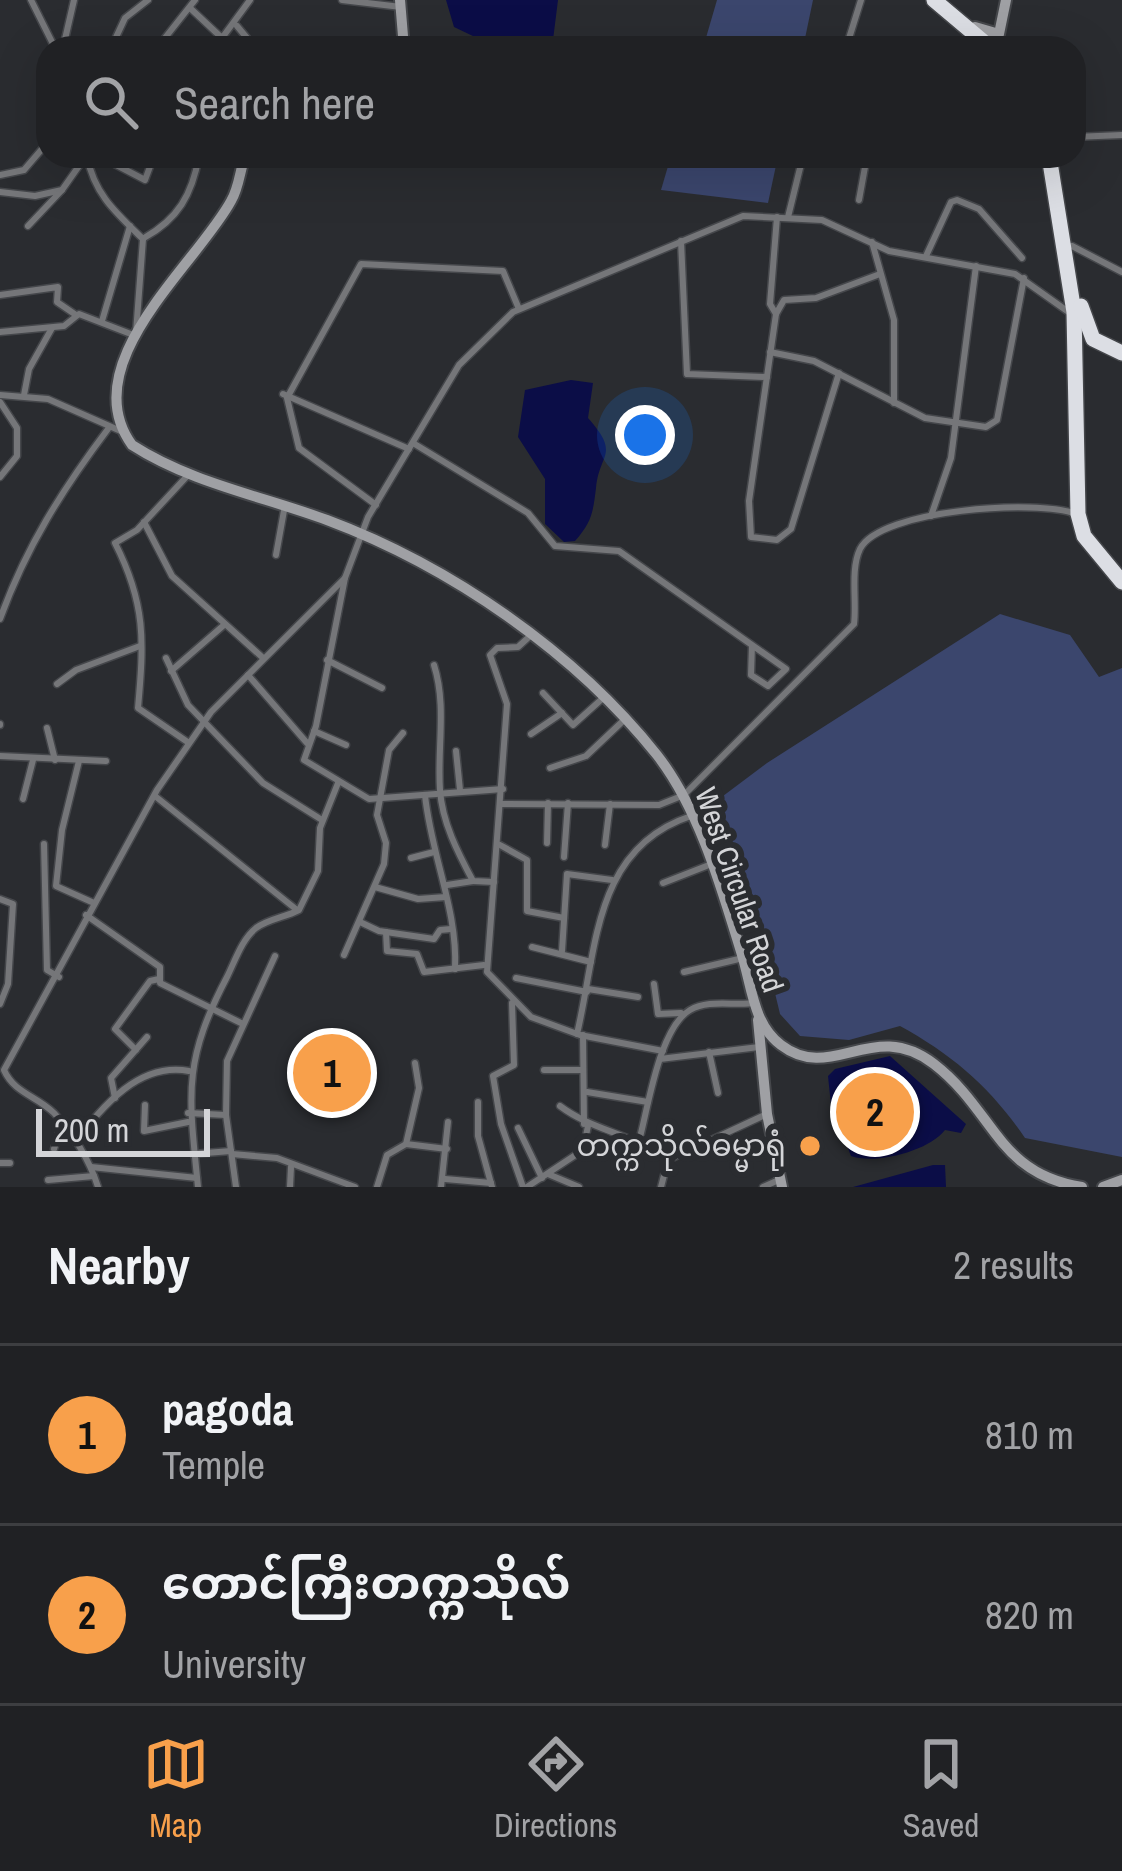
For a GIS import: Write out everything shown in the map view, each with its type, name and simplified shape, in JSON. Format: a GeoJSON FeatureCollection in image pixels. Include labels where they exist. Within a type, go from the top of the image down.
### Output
{"type":"FeatureCollection","features":[{"type":"Feature","properties":{"kind":"highway"},"geometry":{"type":"LineString","coordinates":[[923,0],[966,36]]}},
{"type":"Feature","properties":{"kind":"highway"},"geometry":{"type":"LineString","coordinates":[[934,0],[977,36]]}},
{"type":"Feature","properties":{"kind":"highway"},"geometry":{"type":"LineString","coordinates":[[1055,168],[1074,312],[1078,514],[1084,536],[1122,582]]}},
{"type":"Feature","properties":{"kind":"highway"},"geometry":{"type":"LineString","coordinates":[[1056,168],[1082,316],[1099,345],[1122,353]]}},
{"type":"Feature","properties":{"kind":"highway"},"geometry":{"type":"LineString","coordinates":[[1076,355],[1099,345]]}},
{"type":"Feature","properties":{"kind":"street"},"geometry":{"type":"LineString","coordinates":[[31,0],[52,36]]}},
{"type":"Feature","properties":{"kind":"street"},"geometry":{"type":"LineString","coordinates":[[63,36],[74,0]]}},
{"type":"Feature","properties":{"kind":"street"},"geometry":{"type":"LineString","coordinates":[[117,36],[125,18],[148,0]]}},
{"type":"Feature","properties":{"kind":"street"},"geometry":{"type":"LineString","coordinates":[[224,36],[250,0]]}},
{"type":"Feature","properties":{"kind":"street"},"geometry":{"type":"LineString","coordinates":[[342,0],[400,4],[403,36]]}},
{"type":"Feature","properties":{"kind":"street"},"geometry":{"type":"LineString","coordinates":[[850,36],[861,0]]}},
{"type":"Feature","properties":{"kind":"street"},"geometry":{"type":"LineString","coordinates":[[995,36],[1000,34],[1006,0]]}},
{"type":"Feature","properties":{"kind":"street"},"geometry":{"type":"LineString","coordinates":[[167,36],[193,4],[220,36]]}},
{"type":"Feature","properties":{"kind":"street"},"geometry":{"type":"LineString","coordinates":[[954,16],[991,36]]}},
{"type":"Feature","properties":{"kind":"street"},"geometry":{"type":"LineString","coordinates":[[236,25],[245,36]]}},
{"type":"Feature","properties":{"kind":"street"},"geometry":{"type":"LineString","coordinates":[[1086,136],[1122,135]]}},
{"type":"Feature","properties":{"kind":"street"},"geometry":{"type":"LineString","coordinates":[[0,175],[24,170],[36,156]]}},
{"type":"Feature","properties":{"kind":"street"},"geometry":{"type":"LineString","coordinates":[[28,226],[78,168]]}},
{"type":"Feature","properties":{"kind":"street"},"geometry":{"type":"LineString","coordinates":[[89,168],[92,183],[143,239],[136,336]]}},
{"type":"Feature","properties":{"kind":"street"},"geometry":{"type":"LineString","coordinates":[[122,168],[145,180],[150,168]]}},
{"type":"Feature","properties":{"kind":"street"},"geometry":{"type":"LineString","coordinates":[[143,239],[170,224],[186,200],[196,168]]}},
{"type":"Feature","properties":{"kind":"street"},"geometry":{"type":"LineString","coordinates":[[0,477],[17,456],[17,428],[0,399],[48,399],[123,432],[120,377],[136,336],[150,306],[233,198],[242,168]]}},
{"type":"Feature","properties":{"kind":"street"},"geometry":{"type":"LineString","coordinates":[[788,218],[800,168]]}},
{"type":"Feature","properties":{"kind":"street"},"geometry":{"type":"LineString","coordinates":[[859,200],[866,168]]}},
{"type":"Feature","properties":{"kind":"street"},"geometry":{"type":"LineString","coordinates":[[0,192],[35,196],[62,190]]}},
{"type":"Feature","properties":{"kind":"street"},"geometry":{"type":"LineString","coordinates":[[926,256],[951,202],[957,200],[979,209],[1022,257]]}},
{"type":"Feature","properties":{"kind":"street"},"geometry":{"type":"LineString","coordinates":[[503,789],[364,797],[304,760],[345,578],[360,534],[459,365],[519,309],[743,216],[822,220],[872,242],[1024,278],[1063,311],[1074,312]]}},
{"type":"Feature","properties":{"kind":"street"},"geometry":{"type":"LineString","coordinates":[[776,314],[770,304],[777,217]]}},
{"type":"Feature","properties":{"kind":"street"},"geometry":{"type":"LineString","coordinates":[[102,321],[130,226]]}},
{"type":"Feature","properties":{"kind":"street"},"geometry":{"type":"LineString","coordinates":[[681,240],[687,374],[766,377]]}},
{"type":"Feature","properties":{"kind":"street"},"geometry":{"type":"LineString","coordinates":[[1071,241],[1122,272]]}},
{"type":"Feature","properties":{"kind":"street"},"geometry":{"type":"LineString","coordinates":[[872,242],[894,320],[894,403]]}},
{"type":"Feature","properties":{"kind":"street"},"geometry":{"type":"LineString","coordinates":[[376,505],[299,448],[285,395],[361,263],[503,271],[519,309]]}},
{"type":"Feature","properties":{"kind":"street"},"geometry":{"type":"LineString","coordinates":[[932,516],[956,422],[976,266]]}},
{"type":"Feature","properties":{"kind":"street"},"geometry":{"type":"LineString","coordinates":[[839,373],[808,460],[791,530],[776,539],[749,532],[776,314],[784,300],[816,298],[880,274]]}},
{"type":"Feature","properties":{"kind":"street"},"geometry":{"type":"LineString","coordinates":[[770,352],[814,361],[925,418],[986,427],[997,420],[1024,278]]}},
{"type":"Feature","properties":{"kind":"street"},"geometry":{"type":"LineString","coordinates":[[0,295],[58,286],[57,302],[76,315],[136,336]]}},
{"type":"Feature","properties":{"kind":"street"},"geometry":{"type":"LineString","coordinates":[[0,332],[52,328],[76,315]]}},
{"type":"Feature","properties":{"kind":"street"},"geometry":{"type":"LineString","coordinates":[[24,397],[29,369],[52,328]]}},
{"type":"Feature","properties":{"kind":"street"},"geometry":{"type":"LineString","coordinates":[[285,395],[411,446],[528,513],[556,546],[619,551],[786,669],[768,686],[752,675],[752,645]]}},
{"type":"Feature","properties":{"kind":"street"},"geometry":{"type":"LineString","coordinates":[[0,619],[22,558],[50,508],[108,428]]}},
{"type":"Feature","properties":{"kind":"street","name":"West Circular Road"},"geometry":{"type":"LineString","coordinates":[[123,432],[132,445],[189,474],[360,534],[441,575],[530,636],[603,698],[684,796],[743,958],[756,1010],[775,1042]]}},
{"type":"Feature","properties":{"kind":"street"},"geometry":{"type":"LineString","coordinates":[[189,474],[143,522],[115,543],[140,599],[145,624],[139,708],[189,743]]}},
{"type":"Feature","properties":{"kind":"street"},"geometry":{"type":"LineString","coordinates":[[1052,507],[1077,491]]}},
{"type":"Feature","properties":{"kind":"street"},"geometry":{"type":"LineString","coordinates":[[276,555],[284,505]]}},
{"type":"Feature","properties":{"kind":"street"},"geometry":{"type":"LineString","coordinates":[[502,804],[659,805],[684,796],[854,624],[863,544],[893,524],[932,516],[1052,507],[1078,514]]}},
{"type":"Feature","properties":{"kind":"street"},"geometry":{"type":"LineString","coordinates":[[143,522],[172,576],[262,658]]}},
{"type":"Feature","properties":{"kind":"street"},"geometry":{"type":"LineString","coordinates":[[4,1071],[86,915],[189,743],[262,658],[345,578]]}},
{"type":"Feature","properties":{"kind":"street"},"geometry":{"type":"LineString","coordinates":[[171,671],[224,625]]}},
{"type":"Feature","properties":{"kind":"street"},"geometry":{"type":"LineString","coordinates":[[530,636],[518,647],[497,648],[490,656],[507,704],[500,844],[484,965],[512,1003],[580,1035],[662,1056],[775,1042],[792,1053],[820,1058],[879,1044],[901,1046],[952,1080],[1013,1160],[1045,1180],[1082,1187]]}},
{"type":"Feature","properties":{"kind":"street"},"geometry":{"type":"LineString","coordinates":[[57,685],[76,670],[141,646]]}},
{"type":"Feature","properties":{"kind":"street"},"geometry":{"type":"LineString","coordinates":[[166,658],[188,705],[263,783],[322,820]]}},
{"type":"Feature","properties":{"kind":"street"},"geometry":{"type":"LineString","coordinates":[[327,660],[382,688]]}},
{"type":"Feature","properties":{"kind":"street"},"geometry":{"type":"LineString","coordinates":[[434,665],[440,685],[440,794],[473,881]]}},
{"type":"Feature","properties":{"kind":"street"},"geometry":{"type":"LineString","coordinates":[[248,675],[307,743]]}},
{"type":"Feature","properties":{"kind":"street"},"geometry":{"type":"LineString","coordinates":[[543,693],[573,725],[603,698]]}},
{"type":"Feature","properties":{"kind":"street"},"geometry":{"type":"LineString","coordinates":[[531,734],[562,712]]}},
{"type":"Feature","properties":{"kind":"street"},"geometry":{"type":"LineString","coordinates":[[550,767],[586,756],[624,720]]}},
{"type":"Feature","properties":{"kind":"street"},"geometry":{"type":"LineString","coordinates":[[47,728],[55,760]]}},
{"type":"Feature","properties":{"kind":"street"},"geometry":{"type":"LineString","coordinates":[[314,731],[346,745]]}},
{"type":"Feature","properties":{"kind":"street"},"geometry":{"type":"LineString","coordinates":[[344,955],[386,850],[377,820],[389,750],[403,734]]}},
{"type":"Feature","properties":{"kind":"street"},"geometry":{"type":"LineString","coordinates":[[456,751],[460,790]]}},
{"type":"Feature","properties":{"kind":"street"},"geometry":{"type":"LineString","coordinates":[[0,756],[106,761]]}},
{"type":"Feature","properties":{"kind":"street"},"geometry":{"type":"LineString","coordinates":[[23,799],[34,760]]}},
{"type":"Feature","properties":{"kind":"street"},"geometry":{"type":"LineString","coordinates":[[79,761],[62,830],[56,886],[94,903]]}},
{"type":"Feature","properties":{"kind":"street"},"geometry":{"type":"LineString","coordinates":[[48,1180],[93,1171],[198,1182],[188,1118],[189,1071],[210,1008],[248,937],[257,927],[297,910],[318,871],[322,820],[338,783]]}},
{"type":"Feature","properties":{"kind":"street"},"geometry":{"type":"LineString","coordinates":[[154,795],[297,910]]}},
{"type":"Feature","properties":{"kind":"street"},"geometry":{"type":"LineString","coordinates":[[424,796],[456,937],[455,969]]}},
{"type":"Feature","properties":{"kind":"street"},"geometry":{"type":"LineString","coordinates":[[547,843],[548,803]]}},
{"type":"Feature","properties":{"kind":"street"},"geometry":{"type":"LineString","coordinates":[[564,857],[568,803]]}},
{"type":"Feature","properties":{"kind":"street"},"geometry":{"type":"LineString","coordinates":[[604,845],[610,804]]}},
{"type":"Feature","properties":{"kind":"street"},"geometry":{"type":"LineString","coordinates":[[512,1003],[514,1065],[493,1076],[501,1124],[525,1187],[584,1150],[586,1092],[580,1035],[591,962],[612,880],[667,824],[691,816]]}},
{"type":"Feature","properties":{"kind":"street"},"geometry":{"type":"LineString","coordinates":[[44,844],[46,970],[58,976]]}},
{"type":"Feature","properties":{"kind":"street"},"geometry":{"type":"LineString","coordinates":[[500,844],[527,860],[527,911],[564,918]]}},
{"type":"Feature","properties":{"kind":"street"},"geometry":{"type":"LineString","coordinates":[[411,858],[434,852]]}},
{"type":"Feature","properties":{"kind":"street"},"geometry":{"type":"LineString","coordinates":[[663,883],[710,865]]}},
{"type":"Feature","properties":{"kind":"street"},"geometry":{"type":"LineString","coordinates":[[562,951],[567,874],[612,880]]}},
{"type":"Feature","properties":{"kind":"street"},"geometry":{"type":"LineString","coordinates":[[445,885],[494,883]]}},
{"type":"Feature","properties":{"kind":"street"},"geometry":{"type":"LineString","coordinates":[[375,887],[418,898],[446,897]]}},
{"type":"Feature","properties":{"kind":"street"},"geometry":{"type":"LineString","coordinates":[[0,899],[13,904],[0,1004]]}},
{"type":"Feature","properties":{"kind":"street"},"geometry":{"type":"LineString","coordinates":[[86,915],[160,967],[160,979]]}},
{"type":"Feature","properties":{"kind":"street"},"geometry":{"type":"LineString","coordinates":[[360,922],[386,932],[434,938],[440,930],[451,929]]}},
{"type":"Feature","properties":{"kind":"street"},"geometry":{"type":"LineString","coordinates":[[386,932],[387,951],[417,954],[422,971],[484,965]]}},
{"type":"Feature","properties":{"kind":"street"},"geometry":{"type":"LineString","coordinates":[[532,947],[591,962]]}},
{"type":"Feature","properties":{"kind":"street"},"geometry":{"type":"LineString","coordinates":[[236,1187],[226,1115],[227,1060],[275,956]]}},
{"type":"Feature","properties":{"kind":"street"},"geometry":{"type":"LineString","coordinates":[[684,972],[743,958]]}},
{"type":"Feature","properties":{"kind":"street"},"geometry":{"type":"LineString","coordinates":[[516,978],[638,997]]}},
{"type":"Feature","properties":{"kind":"street"},"geometry":{"type":"LineString","coordinates":[[136,1050],[115,1029],[150,981],[160,979],[244,1024]]}},
{"type":"Feature","properties":{"kind":"street"},"geometry":{"type":"LineString","coordinates":[[654,984],[658,1014],[685,1013],[715,1003],[756,1010],[767,1114],[782,1183],[763,1187]]}},
{"type":"Feature","properties":{"kind":"street"},"geometry":{"type":"LineString","coordinates":[[639,1141],[662,1056],[685,1013]]}},
{"type":"Feature","properties":{"kind":"street"},"geometry":{"type":"LineString","coordinates":[[115,1098],[109,1084],[147,1037]]}},
{"type":"Feature","properties":{"kind":"street"},"geometry":{"type":"LineString","coordinates":[[709,1052],[718,1093]]}},
{"type":"Feature","properties":{"kind":"street"},"geometry":{"type":"LineString","coordinates":[[0,1060],[16,1088],[62,1124],[98,1187]]}},
{"type":"Feature","properties":{"kind":"street"},"geometry":{"type":"LineString","coordinates":[[406,1144],[419,1088],[416,1063]]}},
{"type":"Feature","properties":{"kind":"street"},"geometry":{"type":"LineString","coordinates":[[75,1142],[115,1098],[156,1069],[189,1071]]}},
{"type":"Feature","properties":{"kind":"street"},"geometry":{"type":"LineString","coordinates":[[544,1070],[584,1070]]}},
{"type":"Feature","properties":{"kind":"street"},"geometry":{"type":"LineString","coordinates":[[586,1092],[650,1102]]}},
{"type":"Feature","properties":{"kind":"street"},"geometry":{"type":"LineString","coordinates":[[448,1122],[443,1183],[492,1185],[478,1136],[478,1102]]}},
{"type":"Feature","properties":{"kind":"street"},"geometry":{"type":"LineString","coordinates":[[145,1106],[144,1131],[188,1118],[226,1115]]}},
{"type":"Feature","properties":{"kind":"street"},"geometry":{"type":"LineString","coordinates":[[560,1106],[586,1125],[639,1141],[668,1160]]}},
{"type":"Feature","properties":{"kind":"street"},"geometry":{"type":"LineString","coordinates":[[668,1160],[767,1114]]}},
{"type":"Feature","properties":{"kind":"street"},"geometry":{"type":"LineString","coordinates":[[54,1149],[62,1124]]}},
{"type":"Feature","properties":{"kind":"street"},"geometry":{"type":"LineString","coordinates":[[518,1128],[545,1176]]}},
{"type":"Feature","properties":{"kind":"street"},"geometry":{"type":"LineString","coordinates":[[377,1187],[387,1154],[406,1144],[447,1149]]}},
{"type":"Feature","properties":{"kind":"street"},"geometry":{"type":"LineString","coordinates":[[193,1154],[232,1153],[291,1165],[355,1187]]}},
{"type":"Feature","properties":{"kind":"street"},"geometry":{"type":"LineString","coordinates":[[661,1187],[668,1160]]}},
{"type":"Feature","properties":{"kind":"street"},"geometry":{"type":"LineString","coordinates":[[290,1187],[291,1165]]}},
{"type":"Feature","properties":{"kind":"street"},"geometry":{"type":"LineString","coordinates":[[545,1176],[579,1187]]}},
{"type":"Feature","properties":{"kind":"street"},"geometry":{"type":"LineString","coordinates":[[556,1187],[561,1178]]}},
{"type":"Feature","properties":{"kind":"street"},"geometry":{"type":"LineString","coordinates":[[1104,1187],[1122,1180]]}},
{"type":"Feature","properties":{"kind":"shaded area"},"geometry":{"type":"Polygon","coordinates":[[[446,0],[558,0],[554,36],[473,36],[454,27],[446,0]]]}},
{"type":"Feature","properties":{"kind":"shaded area"},"geometry":{"type":"Polygon","coordinates":[[[717,0],[813,0],[806,36],[706,36],[717,0]]]}},
{"type":"Feature","properties":{"kind":"shaded area"},"geometry":{"type":"Polygon","coordinates":[[[667,168],[775,168],[768,203],[661,190],[667,168]]]}},
{"type":"Feature","properties":{"kind":"shaded area"},"geometry":{"type":"Polygon","coordinates":[[[571,380],[593,383],[588,418],[604,440],[606,454],[588,522],[575,541],[564,542],[545,524],[545,479],[518,437],[525,390],[571,380]]]}},
{"type":"Feature","properties":{"kind":"shaded area"},"geometry":{"type":"Polygon","coordinates":[[[1000,614],[1070,635],[1099,677],[1122,668],[1122,1157],[1025,1138],[970,1074],[900,1026],[849,1040],[800,1036],[780,1014],[763,943],[711,805],[767,763],[1000,614]]]}},
{"type":"Feature","properties":{"kind":"shaded area"},"geometry":{"type":"Polygon","coordinates":[[[890,1056],[966,1124],[961,1133],[945,1130],[927,1144],[901,1154],[874,1159],[851,1156],[831,1105],[828,1076],[835,1069],[890,1056]]]}},
{"type":"Feature","properties":{"kind":"shaded area"},"geometry":{"type":"Polygon","coordinates":[[[945,1165],[946,1187],[853,1187],[945,1165]]]}},
{"type":"Feature","properties":{"kind":"place","name":"pagoda"},"geometry":{"type":"Point","coordinates":[332,1073]}},
{"type":"Feature","properties":{"kind":"place","name":"တောင်ကြီးတက္ကသိုလ်"},"geometry":{"type":"Point","coordinates":[875,1112]}},
{"type":"Feature","properties":{"kind":"place","name":"တက္ကသိုလ်ဓမ္မာရုံ"},"geometry":{"type":"Point","coordinates":[810,1146]}}]}
